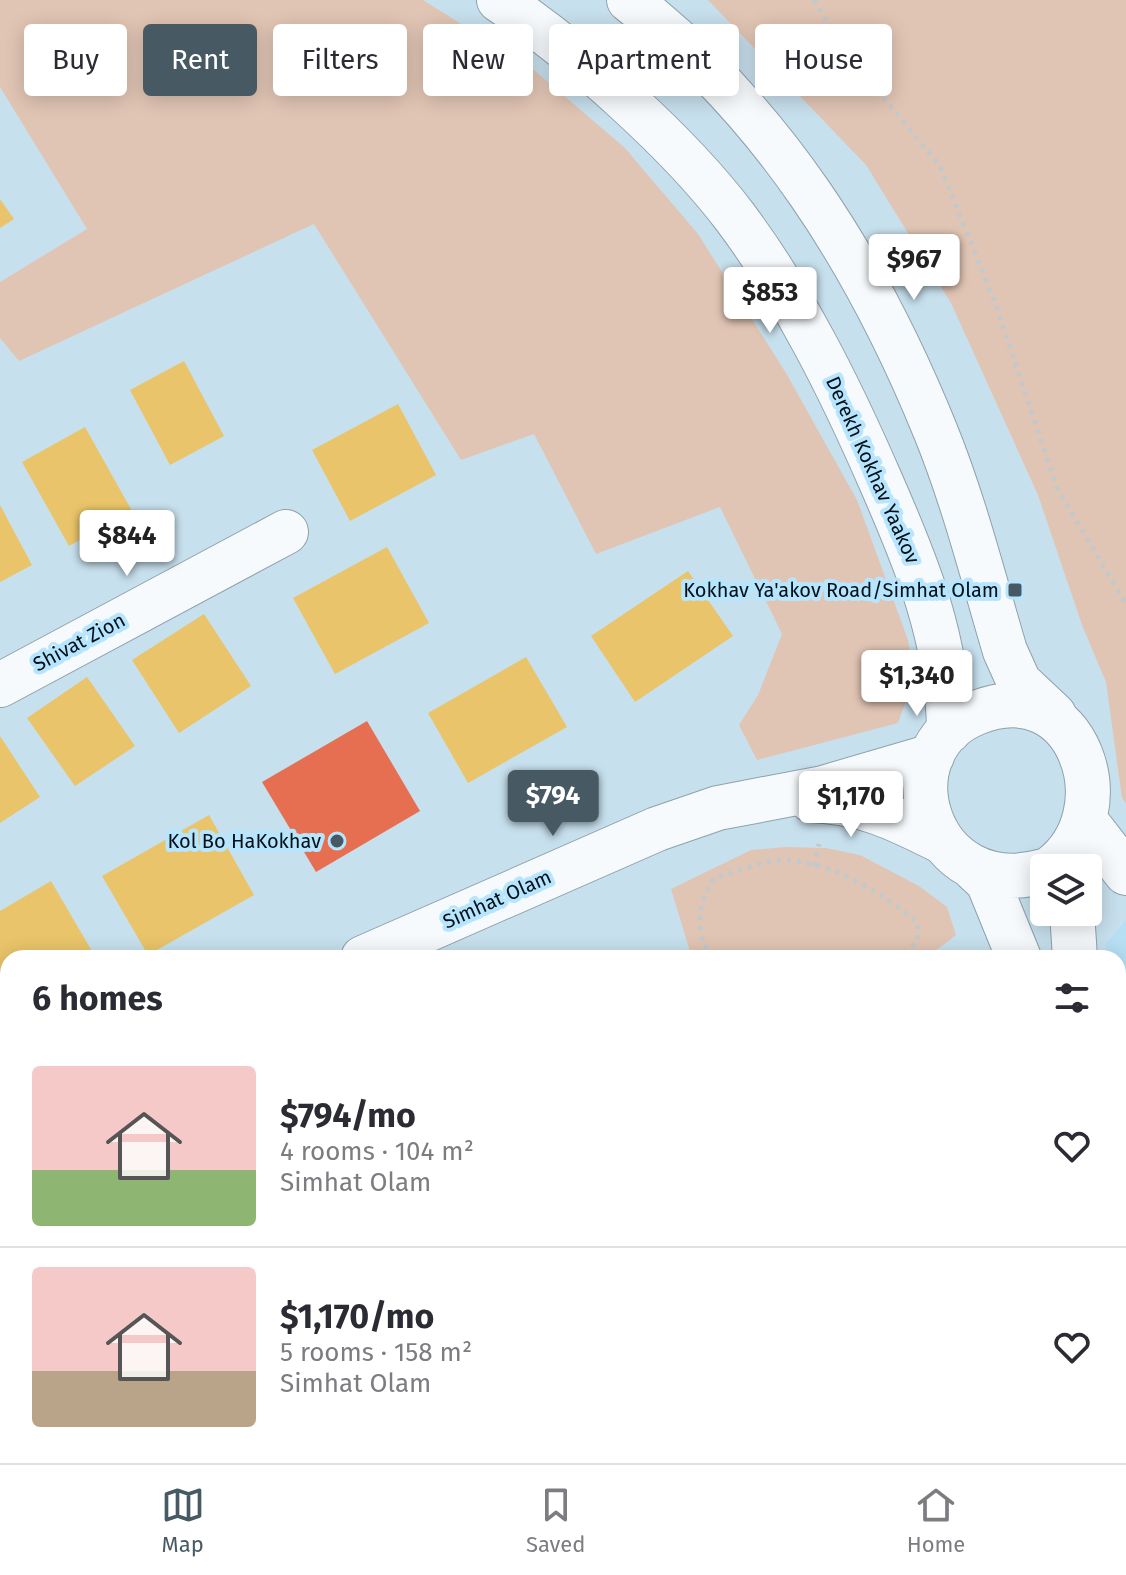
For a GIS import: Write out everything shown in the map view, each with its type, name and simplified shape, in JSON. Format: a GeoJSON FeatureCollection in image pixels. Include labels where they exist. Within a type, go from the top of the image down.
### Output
{"type":"FeatureCollection","features":[{"type":"Feature","properties":{"kind":"street","name":"Derekh Kokhav Yaakov"},"geometry":{"type":"LineString","coordinates":[[499,0],[597,76],[664,139],[734,215],[777,279],[838,390],[908,542],[946,661],[941,744],[925,785],[928,815],[941,841]]}},
{"type":"Feature","properties":{"kind":"street"},"geometry":{"type":"LineString","coordinates":[[629,0],[766,130],[800,176],[869,288],[936,433],[1005,651],[1019,682],[1074,731],[1090,753],[1098,777],[1098,803],[1075,852],[1126,873]]}},
{"type":"Feature","properties":{"kind":"street","name":"Shivat Zion"},"geometry":{"type":"LineString","coordinates":[[0,685],[286,532]]}},
{"type":"Feature","properties":{"kind":"street","name":"Simhat Olam"},"geometry":{"type":"LineString","coordinates":[[381,950],[657,829],[718,808],[860,779],[941,744],[974,713],[1003,705],[1029,706],[1054,715]]}},
{"type":"Feature","properties":{"kind":"street","name":"Simhat Olam"},"geometry":{"type":"LineString","coordinates":[[769,800],[839,801],[883,811],[941,841]]}},
{"type":"Feature","properties":{"kind":"street"},"geometry":{"type":"LineString","coordinates":[[941,841],[962,863],[989,875],[1019,878],[1030,875]]}},
{"type":"Feature","properties":{"kind":"street"},"geometry":{"type":"LineString","coordinates":[[974,869],[988,882],[1016,950]]}},
{"type":"Feature","properties":{"kind":"street"},"geometry":{"type":"LineString","coordinates":[[1073,926],[1074,950]]}},
{"type":"Feature","properties":{"kind":"path"},"geometry":{"type":"LineString","coordinates":[[814,0],[844,50],[940,166],[996,305],[1057,488],[1126,604]]}},
{"type":"Feature","properties":{"kind":"path"},"geometry":{"type":"LineString","coordinates":[[707,950],[701,940],[700,900],[714,878],[784,860],[822,869],[866,886],[918,923],[917,943],[906,950]]}},
{"type":"Feature","properties":{"kind":"shaded area"},"geometry":{"type":"Polygon","coordinates":[[[0,0],[423,0],[461,24],[423,24],[423,96],[533,96],[534,70],[549,83],[549,96],[564,96],[625,148],[698,234],[786,373],[857,500],[908,640],[914,678],[898,723],[757,760],[739,725],[758,695],[782,634],[720,507],[596,554],[534,434],[461,460],[314,224],[19,361],[0,338],[0,282],[87,229],[0,87],[0,0]]]}},
{"type":"Feature","properties":{"kind":"shaded area"},"geometry":{"type":"Polygon","coordinates":[[[708,0],[1126,0],[1126,803],[1122,798],[1106,682],[1082,625],[1038,495],[951,303],[866,165],[800,96],[892,96],[892,24],[755,24],[755,49],[739,32],[739,24],[731,24],[708,0]]]}},
{"type":"Feature","properties":{"kind":"shaded area"},"geometry":{"type":"Polygon","coordinates":[[[826,848],[860,855],[919,886],[947,907],[956,935],[936,950],[690,950],[671,889],[751,850],[826,848]]]}},
{"type":"Feature","properties":{"kind":"shaded area"},"geometry":{"type":"Polygon","coordinates":[[[1126,920],[1126,950],[1107,950],[1105,945],[1126,920]]]}},
{"type":"Feature","properties":{"kind":"building: Homes"},"geometry":{"type":"Polygon","coordinates":[[[0,199],[14,219],[0,228],[0,199]]]}},
{"type":"Feature","properties":{"kind":"building: Homes"},"geometry":{"type":"Polygon","coordinates":[[[184,361],[224,436],[170,465],[130,390],[184,361]]]}},
{"type":"Feature","properties":{"kind":"building: Homes"},"geometry":{"type":"Polygon","coordinates":[[[398,404],[436,475],[350,521],[312,450],[398,404]]]}},
{"type":"Feature","properties":{"kind":"building: Homes"},"geometry":{"type":"Polygon","coordinates":[[[85,427],[132,511],[69,546],[22,462],[85,427]]]}},
{"type":"Feature","properties":{"kind":"building: Homes"},"geometry":{"type":"Polygon","coordinates":[[[0,505],[32,565],[0,582],[0,505]]]}},
{"type":"Feature","properties":{"kind":"building: Homes"},"geometry":{"type":"Polygon","coordinates":[[[387,547],[429,623],[335,674],[293,598],[387,547]]]}},
{"type":"Feature","properties":{"kind":"building: Homes"},"geometry":{"type":"Polygon","coordinates":[[[688,571],[733,636],[635,702],[591,636],[688,571]]]}},
{"type":"Feature","properties":{"kind":"building: Homes"},"geometry":{"type":"Polygon","coordinates":[[[204,614],[251,686],[179,733],[132,660],[204,614]]]}},
{"type":"Feature","properties":{"kind":"building: Homes"},"geometry":{"type":"Polygon","coordinates":[[[526,657],[567,727],[468,783],[428,713],[526,657]]]}},
{"type":"Feature","properties":{"kind":"building: Homes"},"geometry":{"type":"Polygon","coordinates":[[[87,677],[135,746],[75,786],[27,718],[87,677]]]}},
{"type":"Feature","properties":{"kind":"building: Homes"},"geometry":{"type":"Polygon","coordinates":[[[0,736],[40,797],[0,823],[0,736]]]}},
{"type":"Feature","properties":{"kind":"building: Homes"},"geometry":{"type":"Polygon","coordinates":[[[209,815],[254,895],[157,950],[145,950],[102,876],[209,815]]]}},
{"type":"Feature","properties":{"kind":"building: Homes"},"geometry":{"type":"Polygon","coordinates":[[[51,881],[91,950],[0,950],[0,911],[51,881]]]}},
{"type":"Feature","properties":{"kind":"building: Shops"},"geometry":{"type":"Polygon","coordinates":[[[367,721],[420,811],[316,872],[262,782],[367,721]]]}},
{"type":"Feature","properties":{"kind":"place","name":"Kokhav Ya'akov Road/Simhat Olam"},"geometry":{"type":"Point","coordinates":[1015,590]}},
{"type":"Feature","properties":{"kind":"place","name":"Kol Bo HaKokhav"},"geometry":{"type":"Point","coordinates":[337,841]}}]}
